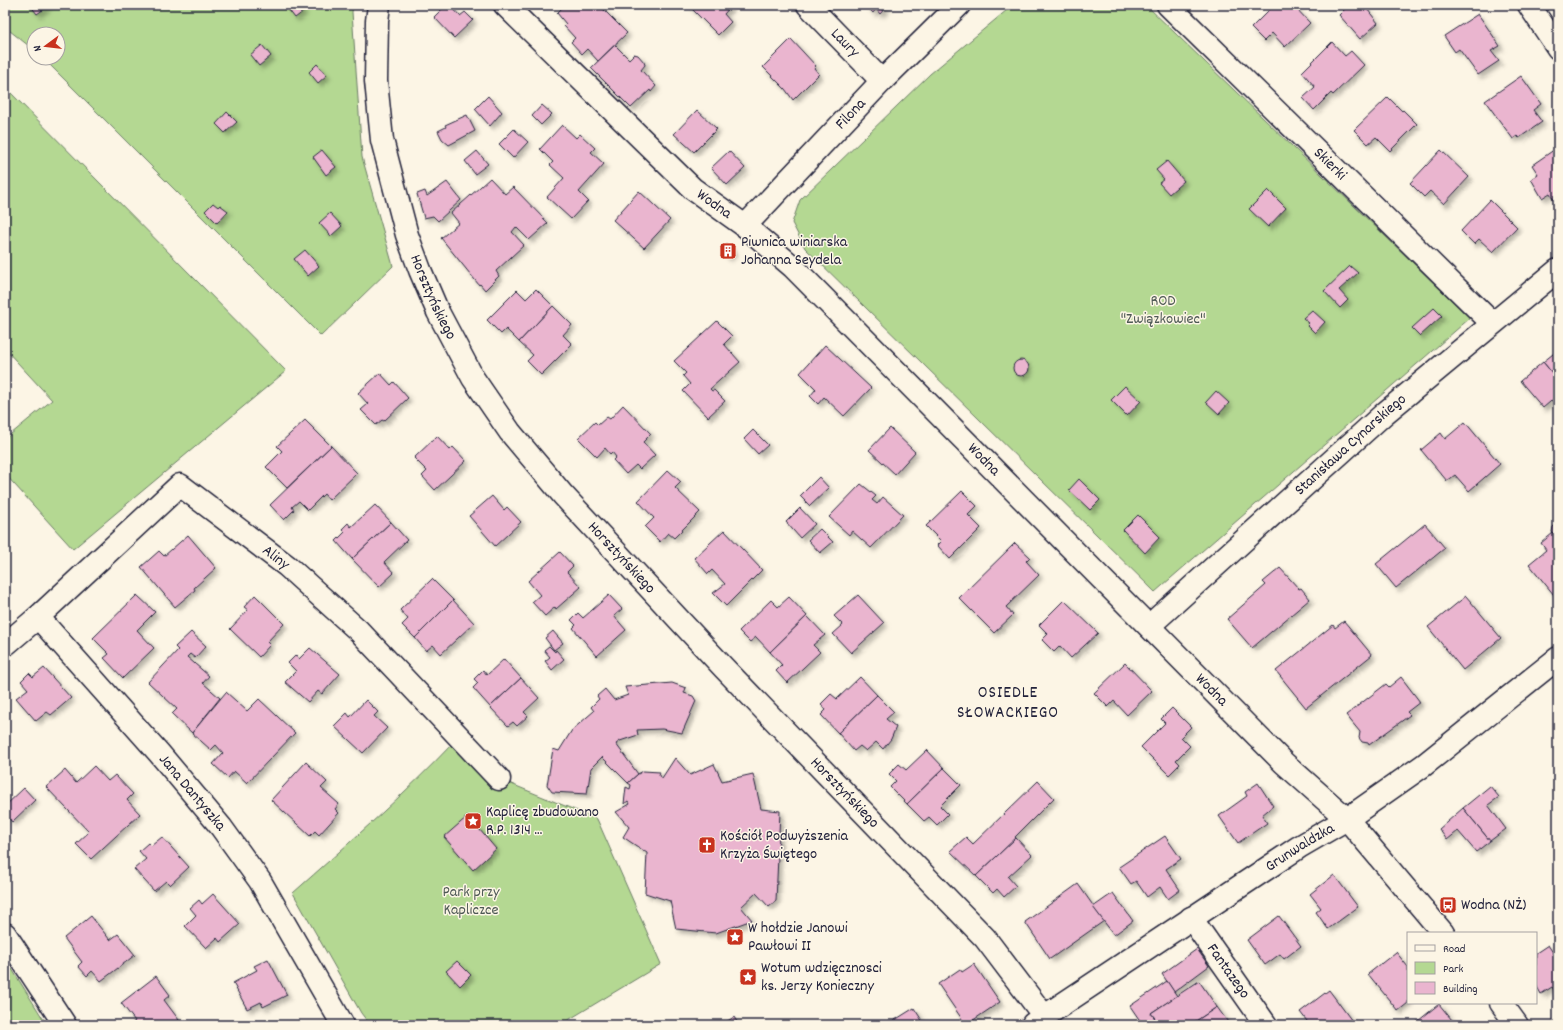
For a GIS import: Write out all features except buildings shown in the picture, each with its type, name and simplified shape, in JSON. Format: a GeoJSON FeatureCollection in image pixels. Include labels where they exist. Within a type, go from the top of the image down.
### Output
{"type":"FeatureCollection","features":[{"type":"Feature","properties":{"kind":"street","name":"Horsztyńskiego"},"geometry":{"type":"LineString","coordinates":[[379,5],[377,21],[376,81],[382,140],[407,235],[420,270],[438,312],[473,378],[510,432],[563,495],[724,668],[985,938],[1038,1021]]}},
{"type":"Feature","properties":{"kind":"street","name":"Wodna"},"geometry":{"type":"LineString","coordinates":[[505,5],[693,190],[745,226],[793,267],[1284,763],[1347,819],[1442,932]]}},
{"type":"Feature","properties":{"kind":"street","name":"Laury"},"geometry":{"type":"LineString","coordinates":[[808,5],[882,81]]}},
{"type":"Feature","properties":{"kind":"street","name":"Filona"},"geometry":{"type":"LineString","coordinates":[[745,226],[882,81],[959,5]]}},
{"type":"Feature","properties":{"kind":"street","name":"Skierki"},"geometry":{"type":"LineString","coordinates":[[1168,5],[1492,323]]}},
{"type":"Feature","properties":{"kind":"street"},"geometry":{"type":"LineString","coordinates":[[1529,5],[1558,48]]}},
{"type":"Feature","properties":{"kind":"street","name":"Stanisława Cynarskiego"},"geometry":{"type":"LineString","coordinates":[[1149,626],[1385,414],[1492,323],[1558,270]]}},
{"type":"Feature","properties":{"kind":"street","name":"Aliny"},"geometry":{"type":"LineString","coordinates":[[38,617],[180,485],[287,566],[359,631],[499,779]]}},
{"type":"Feature","properties":{"kind":"street"},"geometry":{"type":"LineString","coordinates":[[5,645],[38,617]]}},
{"type":"Feature","properties":{"kind":"street","name":"Jana Dantyszka"},"geometry":{"type":"LineString","coordinates":[[38,617],[159,753],[221,827],[260,881],[343,1025]]}},
{"type":"Feature","properties":{"kind":"street","name":"Grunwaldzka"},"geometry":{"type":"LineString","coordinates":[[1038,1021],[1299,847],[1347,819],[1424,765],[1558,658]]}},
{"type":"Feature","properties":{"kind":"street","name":"Fantazego"},"geometry":{"type":"LineString","coordinates":[[1191,918],[1266,1025]]}},
{"type":"Feature","properties":{"kind":"street"},"geometry":{"type":"LineString","coordinates":[[5,934],[65,1025]]}},
{"type":"Feature","properties":{"kind":"street"},"geometry":{"type":"LineString","coordinates":[[1502,1004],[1517,1025]]}},
{"type":"Feature","properties":{"kind":"green space"},"geometry":{"type":"Polygon","coordinates":[[[5,5],[353,5],[352,12],[362,157],[393,266],[321,336],[51,66],[66,66],[66,26],[26,26],[26,44],[5,27],[5,5]]]}},
{"type":"Feature","properties":{"kind":"green space","name":"ROD \"Związkowiec\""},"geometry":{"type":"Polygon","coordinates":[[[1013,5],[1146,5],[1470,318],[1155,592],[805,248],[792,223],[800,200],[930,74],[1013,5]]]}},
{"type":"Feature","properties":{"kind":"green space"},"geometry":{"type":"Polygon","coordinates":[[[5,87],[286,371],[73,549],[5,474],[5,439],[52,400],[5,349],[5,87]]]}},
{"type":"Feature","properties":{"kind":"green space","name":"Park przy Kapliczce"},"geometry":{"type":"Polygon","coordinates":[[[454,742],[499,779],[597,819],[661,964],[560,1025],[370,1025],[361,1013],[293,893],[395,801],[454,742]]]}},
{"type":"Feature","properties":{"kind":"green space"},"geometry":{"type":"Polygon","coordinates":[[[5,958],[47,1025],[5,1025],[5,958]]]}},
{"type":"Feature","properties":{"kind":"place","name":"Piwnica winiarska Johanna Seydela"},"geometry":{"type":"Point","coordinates":[728,251]}},
{"type":"Feature","properties":{"kind":"place","name":"Kaplicę zbudowano R.P. 1314 ..."},"geometry":{"type":"Point","coordinates":[473,821]}},
{"type":"Feature","properties":{"kind":"place","name":"Kościół Podwyższenia Krzyża Świętego"},"geometry":{"type":"Point","coordinates":[707,845]}},
{"type":"Feature","properties":{"kind":"place","name":"Wodna (NŻ)"},"geometry":{"type":"Point","coordinates":[1448,905]}},
{"type":"Feature","properties":{"kind":"place","name":"W hołdzie Janowi Pawłowi II"},"geometry":{"type":"Point","coordinates":[735,937]}},
{"type":"Feature","properties":{"kind":"place","name":"Wotum wdzięcznosci ks. Jerzy Konieczny"},"geometry":{"type":"Point","coordinates":[748,977]}},
{"type":"Feature","properties":{"kind":"district","name":"OSIEDLE SŁOWACKIEGO"},"geometry":{"type":"Point","coordinates":[1008,704]}}]}
